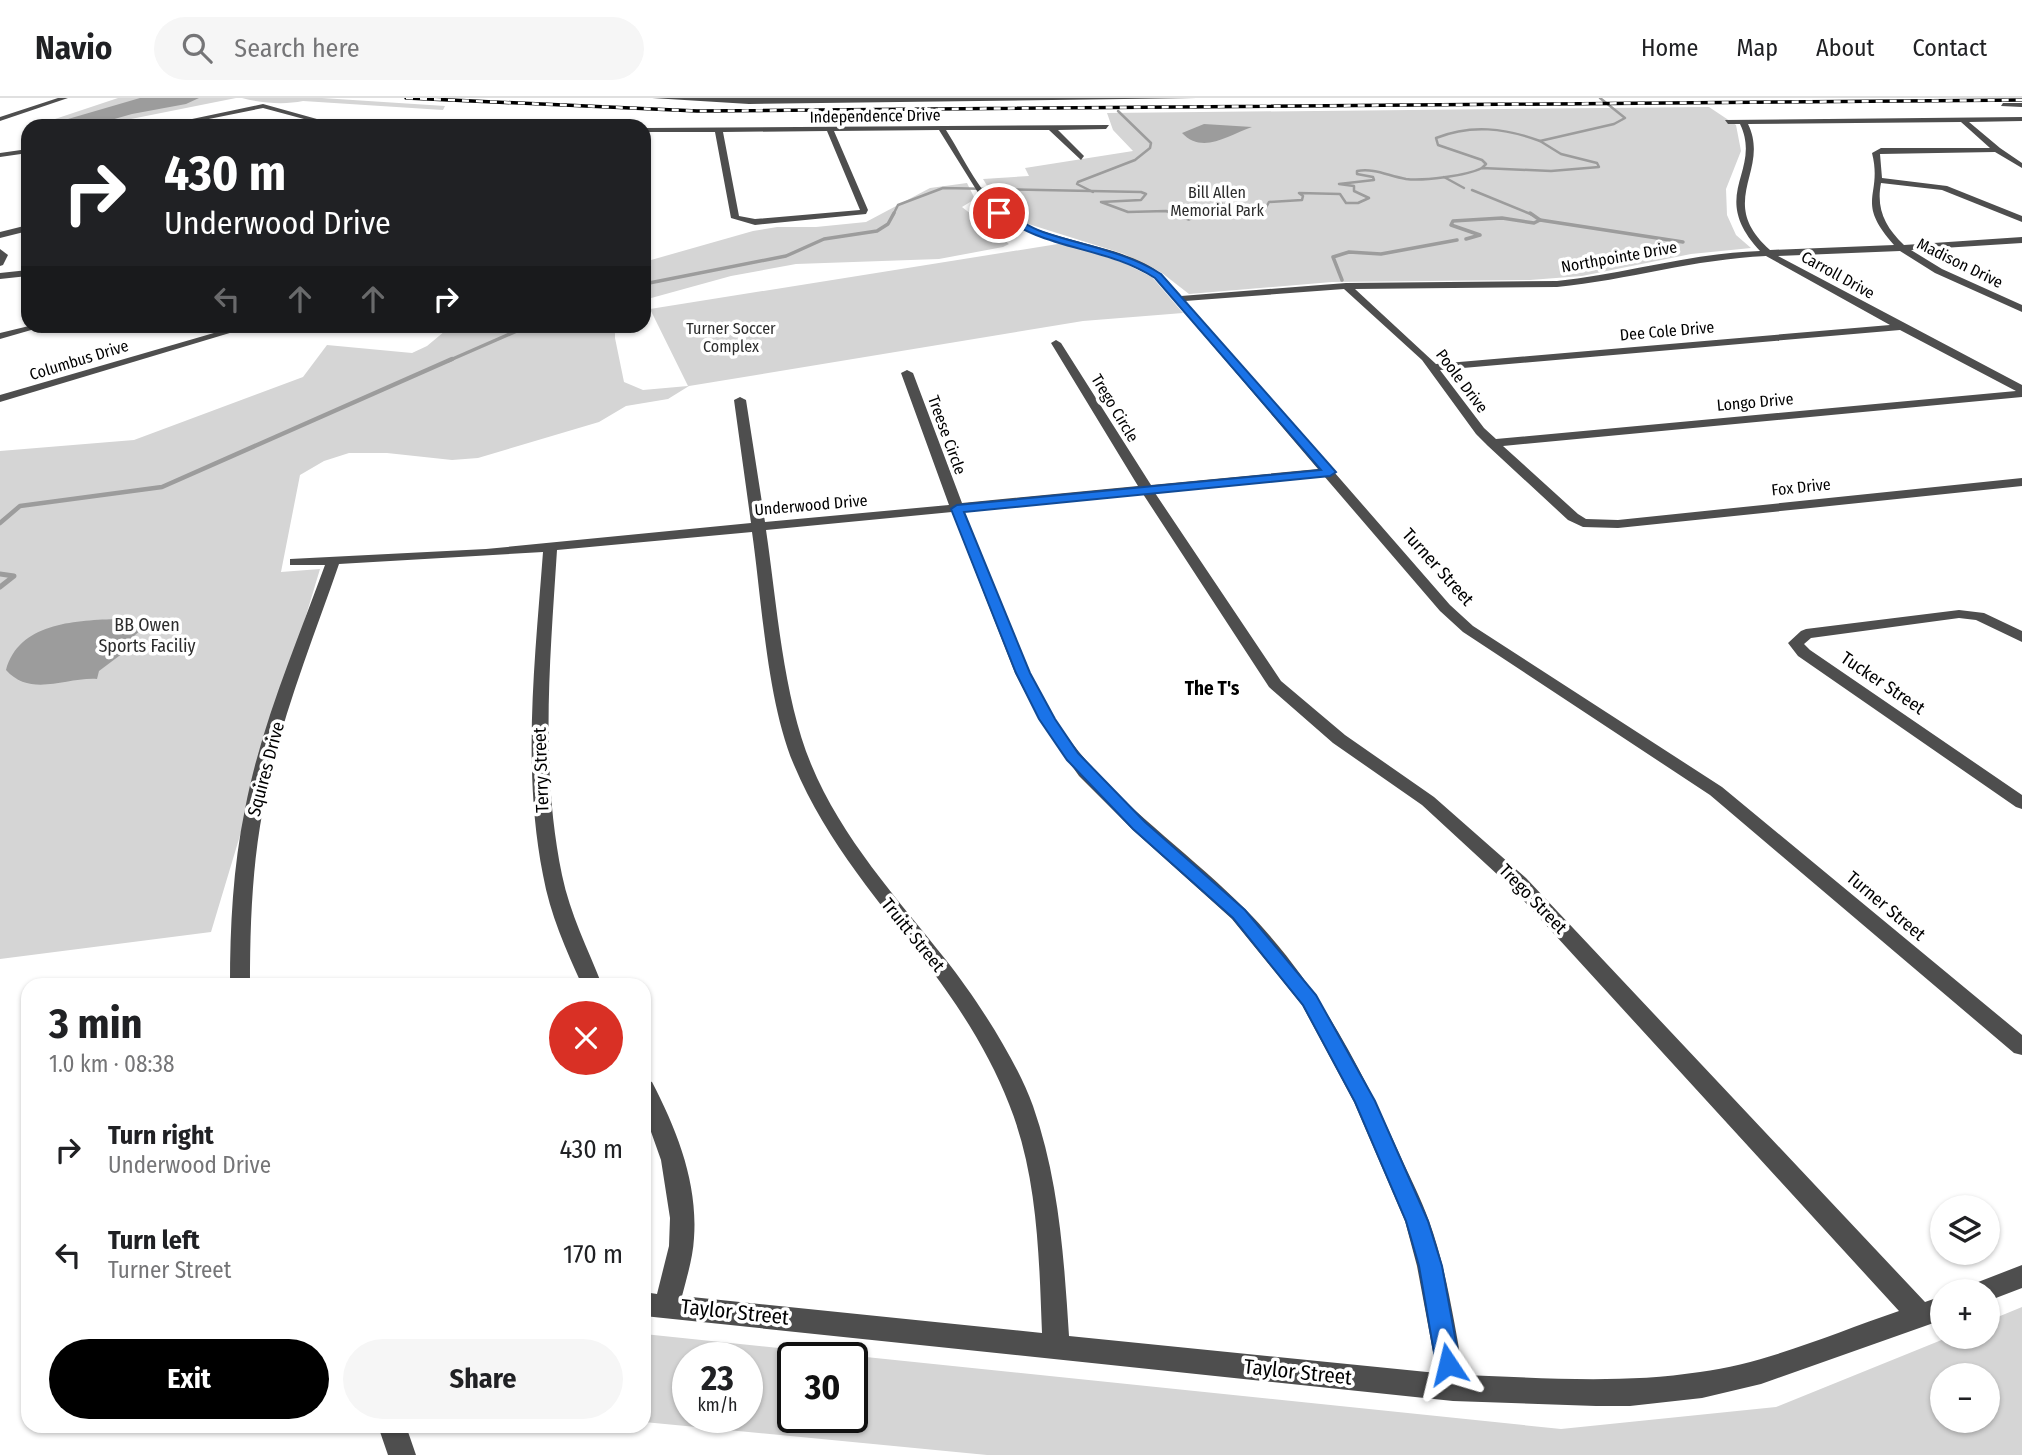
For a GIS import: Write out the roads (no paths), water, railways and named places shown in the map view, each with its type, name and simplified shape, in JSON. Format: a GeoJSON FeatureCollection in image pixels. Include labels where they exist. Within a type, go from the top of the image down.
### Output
{"type":"FeatureCollection","features":[{"type":"Feature","properties":{"kind":"street"},"geometry":{"type":"LineString","coordinates":[[0,119],[65,98]]}},
{"type":"Feature","properties":{"kind":"street"},"geometry":{"type":"LineString","coordinates":[[655,98],[1193,98]]}},
{"type":"Feature","properties":{"kind":"street"},"geometry":{"type":"LineString","coordinates":[[2022,105],[2003,105],[2022,117]]}},
{"type":"Feature","properties":{"kind":"street"},"geometry":{"type":"LineString","coordinates":[[198,119],[263,106],[312,119]]}},
{"type":"Feature","properties":{"kind":"street"},"geometry":{"type":"LineString","coordinates":[[1728,122],[2022,117]]}},
{"type":"Feature","properties":{"kind":"street"},"geometry":{"type":"LineString","coordinates":[[1963,120],[1997,150],[2022,166]]}},
{"type":"Feature","properties":{"kind":"street","name":"Carroll Drive"},"geometry":{"type":"LineString","coordinates":[[1743,122],[1751,139],[1752,153],[1739,187],[1738,206],[1754,239],[1766,252],[2022,392]]}},
{"type":"Feature","properties":{"kind":"street","name":"Independence Drive"},"geometry":{"type":"LineString","coordinates":[[651,130],[830,131],[1107,127]]}},
{"type":"Feature","properties":{"kind":"street"},"geometry":{"type":"LineString","coordinates":[[1052,128],[1082,158]]}},
{"type":"Feature","properties":{"kind":"street","name":"Turner Street"},"geometry":{"type":"LineString","coordinates":[[942,129],[985,197],[999,213],[1026,228],[1106,252],[1144,267],[1158,276],[1445,608],[1468,629],[1716,791],[2022,1047]]}},
{"type":"Feature","properties":{"kind":"street"},"geometry":{"type":"LineString","coordinates":[[719,131],[736,218],[755,222],[857,215],[864,210],[830,131]]}},
{"type":"Feature","properties":{"kind":"street","name":"Madison Drive"},"geometry":{"type":"LineString","coordinates":[[1997,150],[1881,150],[1876,153],[1881,166],[1875,209],[1881,225],[1899,248],[1921,262],[2022,309]]}},
{"type":"Feature","properties":{"kind":"street"},"geometry":{"type":"LineString","coordinates":[[0,155],[21,152]]}},
{"type":"Feature","properties":{"kind":"street"},"geometry":{"type":"LineString","coordinates":[[1879,180],[1944,188],[2022,219]]}},
{"type":"Feature","properties":{"kind":"street"},"geometry":{"type":"LineString","coordinates":[[0,235],[21,230]]}},
{"type":"Feature","properties":{"kind":"street","name":"Northpointe Drive"},"geometry":{"type":"LineString","coordinates":[[1179,299],[1346,286],[1557,284],[1600,279],[1699,259],[1766,252],[1899,248],[2022,240]]}},
{"type":"Feature","properties":{"kind":"street"},"geometry":{"type":"LineString","coordinates":[[0,252],[3,256],[0,263]]}},
{"type":"Feature","properties":{"kind":"street"},"geometry":{"type":"LineString","coordinates":[[0,276],[21,274]]}},
{"type":"Feature","properties":{"kind":"street","name":"Poole Drive"},"geometry":{"type":"LineString","coordinates":[[1346,286],[1435,367],[1457,403],[1492,443],[1583,523]]}},
{"type":"Feature","properties":{"kind":"street","name":"Dee Cole Drive"},"geometry":{"type":"LineString","coordinates":[[1435,367],[1902,327]]}},
{"type":"Feature","properties":{"kind":"street"},"geometry":{"type":"LineString","coordinates":[[0,337],[21,331]]}},
{"type":"Feature","properties":{"kind":"street","name":"Columbus Drive"},"geometry":{"type":"LineString","coordinates":[[0,399],[224,333]]}},
{"type":"Feature","properties":{"kind":"street","name":"Trego Circle"},"geometry":{"type":"LineString","coordinates":[[1056,343],[1147,490]]}},
{"type":"Feature","properties":{"kind":"street","name":"Treese Circle"},"geometry":{"type":"LineString","coordinates":[[907,373],[957,509],[1023,673],[1047,719],[1072,757],[1139,826],[1239,914],[1310,1000],[1365,1101],[1417,1221],[1430,1266],[1453,1388]]}},
{"type":"Feature","properties":{"kind":"street","name":"Longo Drive"},"geometry":{"type":"LineString","coordinates":[[1492,443],[2022,392]]}},
{"type":"Feature","properties":{"kind":"street","name":"Truitt Street"},"geometry":{"type":"LineString","coordinates":[[740,400],[784,702],[802,764],[833,825],[880,894],[940,967],[986,1035],[1021,1104],[1041,1177],[1051,1247],[1056,1345]]}},
{"type":"Feature","properties":{"kind":"street","name":"Underwood Drive"},"geometry":{"type":"LineString","coordinates":[[295,562],[445,556],[550,547],[1330,472]]}},
{"type":"Feature","properties":{"kind":"street","name":"Fox Drive"},"geometry":{"type":"LineString","coordinates":[[1583,523],[1618,524],[2022,482]]}},
{"type":"Feature","properties":{"kind":"street","name":"Trego Street"},"geometry":{"type":"LineString","coordinates":[[1147,490],[1275,684],[1339,739],[1428,801],[1519,883],[1930,1310]]}},
{"type":"Feature","properties":{"kind":"street","name":"Terry Street"},"geometry":{"type":"LineString","coordinates":[[550,547],[540,700],[539,789],[550,875],[577,956],[588,978]]}},
{"type":"Feature","properties":{"kind":"street","name":"Squires Drive"},"geometry":{"type":"LineString","coordinates":[[240,978],[239,921],[248,839],[264,766],[333,561]]}},
{"type":"Feature","properties":{"kind":"street","name":"Tucker Street"},"geometry":{"type":"LineString","coordinates":[[2022,637],[1979,615],[1959,614],[1806,634],[1796,643],[1804,653],[2022,803]]}},
{"type":"Feature","properties":{"kind":"street"},"geometry":{"type":"LineString","coordinates":[[651,1102],[663,1126],[679,1187],[682,1237],[656,1305]]}},
{"type":"Feature","properties":{"kind":"street"},"geometry":{"type":"LineString","coordinates":[[2000,1285],[2022,1276]]}},
{"type":"Feature","properties":{"kind":"street","name":"Taylor Street"},"geometry":{"type":"LineString","coordinates":[[656,1305],[1453,1388],[1630,1393],[1702,1385],[1761,1371],[1930,1313]]}},
{"type":"Feature","properties":{"kind":"street"},"geometry":{"type":"LineString","coordinates":[[394,1433],[402,1455]]}},
{"type":"Feature","properties":{"kind":"waterway"},"geometry":{"type":"LineString","coordinates":[[1540,141],[1614,124],[1625,118],[1600,98]]}},
{"type":"Feature","properties":{"kind":"waterway"},"geometry":{"type":"LineString","coordinates":[[1091,191],[1077,184],[1078,182],[1135,160],[1150,148],[1151,143],[1118,111]]}},
{"type":"Feature","properties":{"kind":"waterway"},"geometry":{"type":"LineString","coordinates":[[1482,168],[1486,164],[1482,160],[1438,145],[1436,138],[1462,131],[1488,129],[1540,141]]}},
{"type":"Feature","properties":{"kind":"waterway"},"geometry":{"type":"LineString","coordinates":[[1482,168],[1551,171],[1599,167],[1597,163],[1561,154],[1540,141]]}},
{"type":"Feature","properties":{"kind":"waterway"},"geometry":{"type":"LineString","coordinates":[[1445,177],[1482,168]]}},
{"type":"Feature","properties":{"kind":"waterway"},"geometry":{"type":"LineString","coordinates":[[1199,215],[1222,204],[1244,212],[1264,211],[1269,202],[1302,200],[1303,196],[1299,193],[1340,194],[1346,203],[1358,203],[1369,198],[1354,191],[1354,186],[1339,184],[1374,180],[1373,177],[1357,174],[1357,171],[1376,171],[1399,178],[1445,177]]}},
{"type":"Feature","properties":{"kind":"waterway"},"geometry":{"type":"LineString","coordinates":[[1445,177],[1464,188]]}},
{"type":"Feature","properties":{"kind":"waterway"},"geometry":{"type":"LineString","coordinates":[[894,213],[898,205],[943,188],[1091,191]]}},
{"type":"Feature","properties":{"kind":"waterway"},"geometry":{"type":"LineString","coordinates":[[1472,190],[1533,215]]}},
{"type":"Feature","properties":{"kind":"waterway"},"geometry":{"type":"LineString","coordinates":[[1091,191],[1141,192],[1146,194],[1141,200],[1101,202],[1128,212],[1171,213]]}},
{"type":"Feature","properties":{"kind":"waterway"},"geometry":{"type":"LineString","coordinates":[[651,283],[786,256],[824,239],[877,231],[888,224],[894,213]]}},
{"type":"Feature","properties":{"kind":"waterway"},"geometry":{"type":"LineString","coordinates":[[1171,213],[1189,219],[1203,213]]}},
{"type":"Feature","properties":{"kind":"waterway"},"geometry":{"type":"LineString","coordinates":[[1171,213],[1176,215]]}},
{"type":"Feature","properties":{"kind":"waterway"},"geometry":{"type":"LineString","coordinates":[[1533,215],[1540,220]]}},
{"type":"Feature","properties":{"kind":"waterway"},"geometry":{"type":"LineString","coordinates":[[1466,239],[1480,235],[1451,225],[1453,221],[1502,218],[1534,223],[1540,220]]}},
{"type":"Feature","properties":{"kind":"waterway"},"geometry":{"type":"LineString","coordinates":[[1540,220],[1683,242]]}},
{"type":"Feature","properties":{"kind":"waterway"},"geometry":{"type":"LineString","coordinates":[[1342,280],[1333,257],[1349,252],[1381,254],[1457,240]]}},
{"type":"Feature","properties":{"kind":"waterway"},"geometry":{"type":"LineString","coordinates":[[448,361],[512,333]]}},
{"type":"Feature","properties":{"kind":"waterway"},"geometry":{"type":"LineString","coordinates":[[0,523],[20,506],[162,487],[452,359]]}},
{"type":"Feature","properties":{"kind":"waterway"},"geometry":{"type":"LineString","coordinates":[[0,574],[14,576],[0,587]]}},
{"type":"Feature","properties":{"kind":"railway"},"geometry":{"type":"LineString","coordinates":[[406,98],[697,111],[2022,100]]}},
{"type":"Feature","properties":{"kind":"district","name":"The T's"},"geometry":{"type":"Point","coordinates":[1212,688]}},
{"type":"Feature","properties":{"kind":"park label","name":"Bill Allen Memorial Park"},"geometry":{"type":"Point","coordinates":[1217,201]}},
{"type":"Feature","properties":{"kind":"park label","name":"Turner Soccer Complex"},"geometry":{"type":"Point","coordinates":[731,337]}},
{"type":"Feature","properties":{"kind":"park label","name":"BB Owen Sports Faciliy"},"geometry":{"type":"Point","coordinates":[147,635]}}]}
